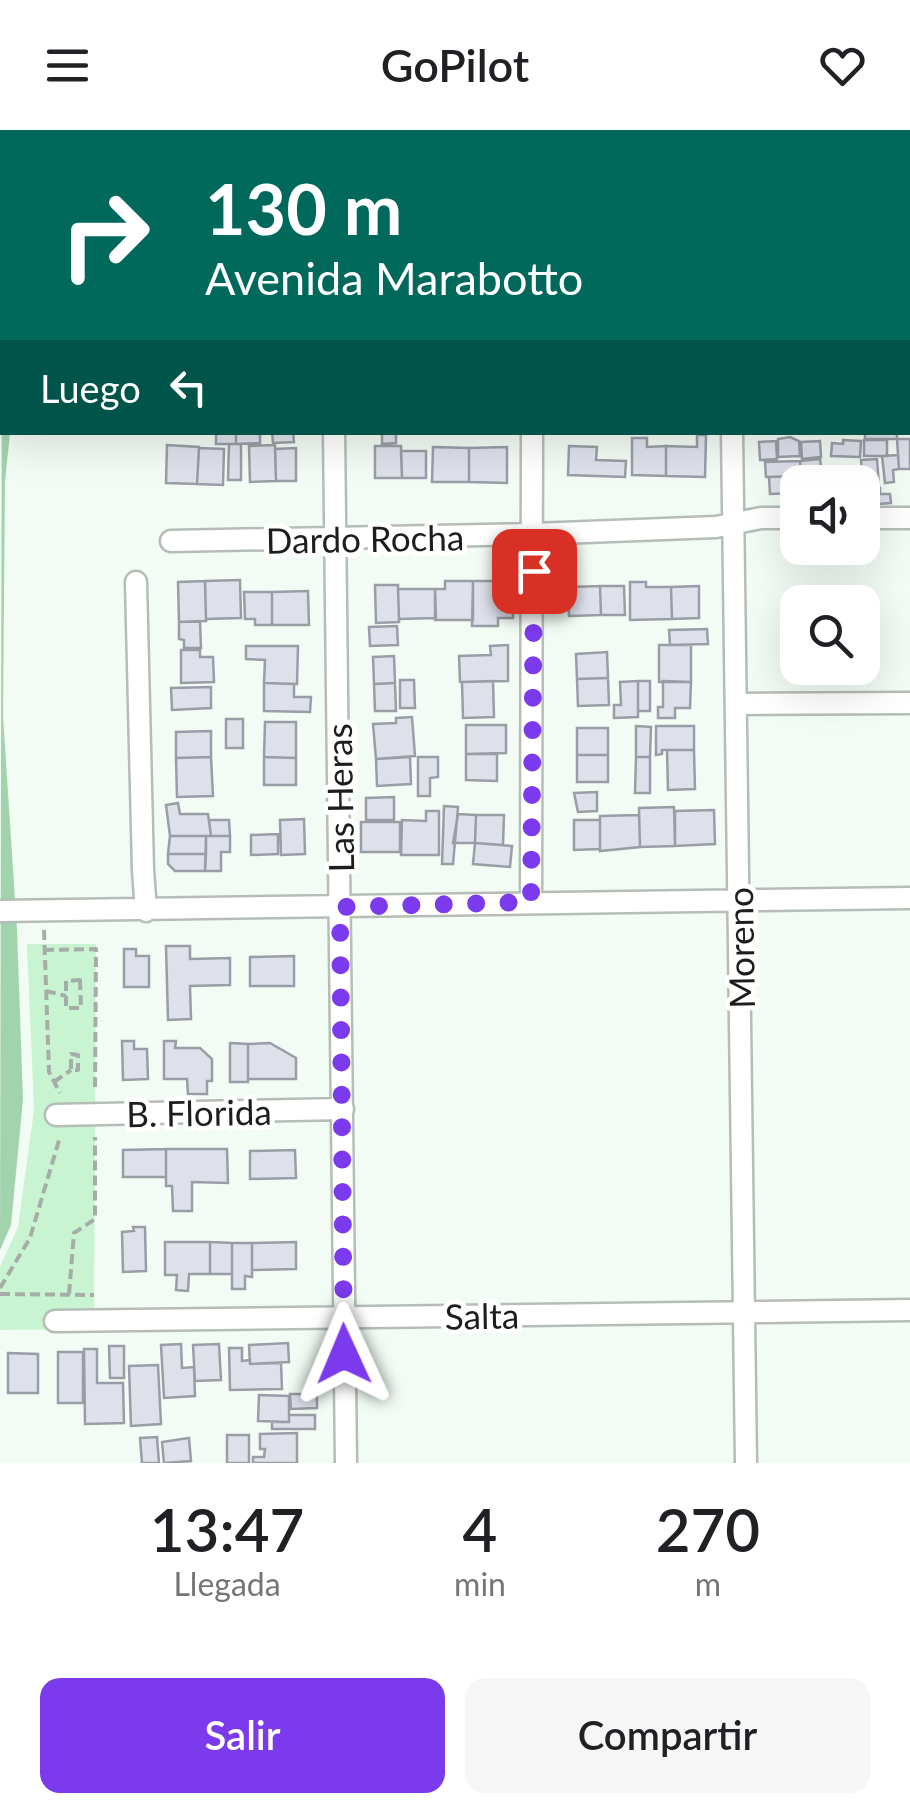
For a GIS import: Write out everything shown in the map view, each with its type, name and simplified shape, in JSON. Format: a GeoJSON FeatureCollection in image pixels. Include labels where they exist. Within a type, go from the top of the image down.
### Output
{"type":"FeatureCollection","features":[{"type":"Feature","properties":{"kind":"street","name":"Las Heras"},"geometry":{"type":"LineString","coordinates":[[334,435],[346,1463]]}},
{"type":"Feature","properties":{"kind":"street"},"geometry":{"type":"LineString","coordinates":[[531,902],[532,435]]}},
{"type":"Feature","properties":{"kind":"street","name":"Moreno"},"geometry":{"type":"LineString","coordinates":[[732,435],[746,1463]]}},
{"type":"Feature","properties":{"kind":"street","name":"Dardo Rocha"},"geometry":{"type":"LineString","coordinates":[[171,541],[534,534],[733,526],[761,518],[780,518]]}},
{"type":"Feature","properties":{"kind":"street"},"geometry":{"type":"LineString","coordinates":[[880,518],[910,518]]}},
{"type":"Feature","properties":{"kind":"street"},"geometry":{"type":"LineString","coordinates":[[136,582],[146,911]]}},
{"type":"Feature","properties":{"kind":"street"},"geometry":{"type":"LineString","coordinates":[[738,704],[910,703]]}},
{"type":"Feature","properties":{"kind":"street"},"geometry":{"type":"LineString","coordinates":[[0,911],[910,898]]}},
{"type":"Feature","properties":{"kind":"street","name":"B. Florida"},"geometry":{"type":"LineString","coordinates":[[56,1115],[342,1109]]}},
{"type":"Feature","properties":{"kind":"street","name":"Salta"},"geometry":{"type":"LineString","coordinates":[[55,1321],[910,1310]]}},
{"type":"Feature","properties":{"kind":"path"},"geometry":{"type":"LineString","coordinates":[[66,980],[80,980],[81,1008],[66,1008],[66,996],[66,980]]}},
{"type":"Feature","properties":{"kind":"path"},"geometry":{"type":"LineString","coordinates":[[46,990],[66,996]]}},
{"type":"Feature","properties":{"kind":"path"},"geometry":{"type":"LineString","coordinates":[[54,1082],[71,1070]]}},
{"type":"Feature","properties":{"kind":"path"},"geometry":{"type":"LineString","coordinates":[[0,1294],[94,1295]]}},
{"type":"Feature","properties":{"kind":"shaded area"},"geometry":{"type":"Polygon","coordinates":[[[2,435],[10,435],[5,481],[3,716],[23,1099],[11,1225],[0,1250],[2,435]]]}},
{"type":"Feature","properties":{"kind":"shaded area"},"geometry":{"type":"Polygon","coordinates":[[[27,944],[96,944],[94,1329],[0,1330],[0,1267],[18,1227],[34,1110],[27,944]]]}},
{"type":"Feature","properties":{"kind":"building"},"geometry":{"type":"Polygon","coordinates":[[[216,435],[236,435],[236,444],[216,444],[216,435]]]}},
{"type":"Feature","properties":{"kind":"building"},"geometry":{"type":"Polygon","coordinates":[[[236,435],[260,435],[260,443],[236,444],[236,435]]]}},
{"type":"Feature","properties":{"kind":"building"},"geometry":{"type":"Polygon","coordinates":[[[272,435],[293,435],[294,442],[273,443],[272,435]]]}},
{"type":"Feature","properties":{"kind":"building"},"geometry":{"type":"Polygon","coordinates":[[[382,435],[396,435],[396,443],[382,444],[382,435]]]}},
{"type":"Feature","properties":{"kind":"building"},"geometry":{"type":"Polygon","coordinates":[[[697,435],[706,435],[705,477],[666,476],[666,446],[697,447],[697,435]]]}},
{"type":"Feature","properties":{"kind":"building"},"geometry":{"type":"Polygon","coordinates":[[[865,435],[897,435],[897,439],[865,439],[865,435]]]}},
{"type":"Feature","properties":{"kind":"building"},"geometry":{"type":"Polygon","coordinates":[[[790,437],[799,441],[800,456],[778,457],[778,439],[790,437]]]}},
{"type":"Feature","properties":{"kind":"building"},"geometry":{"type":"Polygon","coordinates":[[[632,438],[647,438],[647,447],[666,446],[666,476],[632,475],[632,438]]]}},
{"type":"Feature","properties":{"kind":"building"},"geometry":{"type":"Polygon","coordinates":[[[897,439],[910,439],[910,469],[899,469],[897,439]]]}},
{"type":"Feature","properties":{"kind":"building"},"geometry":{"type":"Polygon","coordinates":[[[843,440],[861,441],[860,457],[831,456],[832,443],[843,444],[843,440]]]}},
{"type":"Feature","properties":{"kind":"building"},"geometry":{"type":"Polygon","coordinates":[[[864,440],[887,440],[887,456],[864,456],[864,440]]]}},
{"type":"Feature","properties":{"kind":"building"},"geometry":{"type":"Polygon","coordinates":[[[776,441],[777,459],[760,460],[759,442],[776,441]]]}},
{"type":"Feature","properties":{"kind":"building"},"geometry":{"type":"Polygon","coordinates":[[[820,441],[821,457],[802,459],[801,442],[820,441]]]}},
{"type":"Feature","properties":{"kind":"building"},"geometry":{"type":"Polygon","coordinates":[[[229,444],[241,444],[241,480],[228,480],[229,444]]]}},
{"type":"Feature","properties":{"kind":"building"},"geometry":{"type":"Polygon","coordinates":[[[167,445],[199,447],[197,484],[166,483],[167,445]]]}},
{"type":"Feature","properties":{"kind":"building"},"geometry":{"type":"Polygon","coordinates":[[[275,445],[276,481],[250,482],[249,446],[275,445]]]}},
{"type":"Feature","properties":{"kind":"building"},"geometry":{"type":"Polygon","coordinates":[[[375,446],[401,446],[402,478],[375,478],[375,446]]]}},
{"type":"Feature","properties":{"kind":"building"},"geometry":{"type":"Polygon","coordinates":[[[569,446],[597,447],[596,460],[626,461],[625,477],[568,475],[569,446]]]}},
{"type":"Feature","properties":{"kind":"building"},"geometry":{"type":"Polygon","coordinates":[[[433,447],[469,448],[469,482],[432,482],[433,447]]]}},
{"type":"Feature","properties":{"kind":"building"},"geometry":{"type":"Polygon","coordinates":[[[507,447],[507,483],[469,482],[469,448],[507,447]]]}},
{"type":"Feature","properties":{"kind":"building"},"geometry":{"type":"Polygon","coordinates":[[[199,448],[224,449],[223,485],[197,484],[199,448]]]}},
{"type":"Feature","properties":{"kind":"building"},"geometry":{"type":"Polygon","coordinates":[[[296,448],[296,481],[276,481],[275,449],[296,448]]]}},
{"type":"Feature","properties":{"kind":"building"},"geometry":{"type":"Polygon","coordinates":[[[401,451],[426,451],[426,478],[402,478],[401,451]]]}},
{"type":"Feature","properties":{"kind":"building"},"geometry":{"type":"Polygon","coordinates":[[[898,455],[899,469],[893,470],[894,482],[885,483],[882,456],[898,455]]]}},
{"type":"Feature","properties":{"kind":"building"},"geometry":{"type":"Polygon","coordinates":[[[820,459],[821,465],[800,465],[800,461],[820,459]]]}},
{"type":"Feature","properties":{"kind":"building"},"geometry":{"type":"Polygon","coordinates":[[[877,459],[877,465],[861,465],[861,460],[877,459]]]}},
{"type":"Feature","properties":{"kind":"building"},"geometry":{"type":"Polygon","coordinates":[[[800,461],[800,465],[780,465],[780,477],[766,477],[765,462],[800,461]]]}},
{"type":"Feature","properties":{"kind":"building"},"geometry":{"type":"Polygon","coordinates":[[[769,477],[780,477],[780,494],[770,494],[769,477]]]}},
{"type":"Feature","properties":{"kind":"building"},"geometry":{"type":"Polygon","coordinates":[[[880,494],[890,494],[891,503],[880,504],[880,494]]]}},
{"type":"Feature","properties":{"kind":"building"},"geometry":{"type":"Polygon","coordinates":[[[240,580],[241,618],[206,619],[205,581],[240,580]]]}},
{"type":"Feature","properties":{"kind":"building"},"geometry":{"type":"Polygon","coordinates":[[[205,581],[206,621],[179,622],[178,582],[205,581]]]}},
{"type":"Feature","properties":{"kind":"building"},"geometry":{"type":"Polygon","coordinates":[[[445,581],[473,581],[473,620],[435,620],[435,589],[445,589],[445,581]]]}},
{"type":"Feature","properties":{"kind":"building"},"geometry":{"type":"Polygon","coordinates":[[[473,581],[513,581],[513,618],[498,618],[498,626],[472,626],[473,581]]]}},
{"type":"Feature","properties":{"kind":"building"},"geometry":{"type":"Polygon","coordinates":[[[630,582],[646,582],[646,587],[671,587],[672,619],[630,620],[630,582]]]}},
{"type":"Feature","properties":{"kind":"building"},"geometry":{"type":"Polygon","coordinates":[[[375,585],[398,585],[399,622],[376,623],[375,585]]]}},
{"type":"Feature","properties":{"kind":"building"},"geometry":{"type":"Polygon","coordinates":[[[600,586],[601,615],[569,616],[568,587],[600,586]]]}},
{"type":"Feature","properties":{"kind":"building"},"geometry":{"type":"Polygon","coordinates":[[[600,586],[624,586],[625,615],[601,615],[600,586]]]}},
{"type":"Feature","properties":{"kind":"building"},"geometry":{"type":"Polygon","coordinates":[[[699,586],[699,618],[672,619],[671,587],[699,586]]]}},
{"type":"Feature","properties":{"kind":"building"},"geometry":{"type":"Polygon","coordinates":[[[398,589],[435,589],[436,618],[399,619],[398,589]]]}},
{"type":"Feature","properties":{"kind":"building"},"geometry":{"type":"Polygon","coordinates":[[[308,591],[309,625],[272,625],[272,592],[308,591]]]}},
{"type":"Feature","properties":{"kind":"building"},"geometry":{"type":"Polygon","coordinates":[[[244,592],[272,592],[272,625],[255,625],[255,619],[245,619],[244,592]]]}},
{"type":"Feature","properties":{"kind":"building"},"geometry":{"type":"Polygon","coordinates":[[[200,621],[201,648],[184,648],[184,640],[179,639],[179,622],[200,621]]]}},
{"type":"Feature","properties":{"kind":"building"},"geometry":{"type":"Polygon","coordinates":[[[397,626],[398,645],[370,646],[369,627],[397,626]]]}},
{"type":"Feature","properties":{"kind":"building"},"geometry":{"type":"Polygon","coordinates":[[[707,629],[708,644],[670,645],[669,630],[707,629]]]}},
{"type":"Feature","properties":{"kind":"building"},"geometry":{"type":"Polygon","coordinates":[[[508,645],[508,681],[460,682],[459,656],[491,655],[490,646],[508,645]]]}},
{"type":"Feature","properties":{"kind":"building"},"geometry":{"type":"Polygon","coordinates":[[[659,645],[691,645],[691,682],[659,682],[659,645]]]}},
{"type":"Feature","properties":{"kind":"building"},"geometry":{"type":"Polygon","coordinates":[[[246,646],[298,646],[297,684],[264,683],[265,660],[246,659],[246,646]]]}},
{"type":"Feature","properties":{"kind":"building"},"geometry":{"type":"Polygon","coordinates":[[[181,650],[200,650],[200,657],[213,657],[214,682],[181,683],[181,650]]]}},
{"type":"Feature","properties":{"kind":"building"},"geometry":{"type":"Polygon","coordinates":[[[607,652],[608,678],[577,679],[576,654],[607,652]]]}},
{"type":"Feature","properties":{"kind":"building"},"geometry":{"type":"Polygon","coordinates":[[[394,656],[395,683],[374,684],[373,657],[394,656]]]}},
{"type":"Feature","properties":{"kind":"building"},"geometry":{"type":"Polygon","coordinates":[[[608,678],[609,705],[578,706],[577,679],[608,678]]]}},
{"type":"Feature","properties":{"kind":"building"},"geometry":{"type":"Polygon","coordinates":[[[400,680],[414,680],[415,708],[400,708],[400,680]]]}},
{"type":"Feature","properties":{"kind":"building"},"geometry":{"type":"Polygon","coordinates":[[[493,681],[494,717],[463,718],[462,682],[493,681]]]}},
{"type":"Feature","properties":{"kind":"building"},"geometry":{"type":"Polygon","coordinates":[[[638,681],[638,717],[614,718],[614,705],[621,705],[620,682],[638,681]]]}},
{"type":"Feature","properties":{"kind":"building"},"geometry":{"type":"Polygon","coordinates":[[[638,681],[650,681],[650,711],[638,711],[638,681]]]}},
{"type":"Feature","properties":{"kind":"building"},"geometry":{"type":"Polygon","coordinates":[[[663,681],[691,682],[690,708],[675,708],[675,718],[658,718],[658,707],[663,707],[663,681]]]}},
{"type":"Feature","properties":{"kind":"building"},"geometry":{"type":"Polygon","coordinates":[[[264,683],[294,684],[294,697],[311,697],[310,712],[264,711],[264,683]]]}},
{"type":"Feature","properties":{"kind":"building"},"geometry":{"type":"Polygon","coordinates":[[[395,683],[396,711],[375,711],[374,684],[395,683]]]}},
{"type":"Feature","properties":{"kind":"building"},"geometry":{"type":"Polygon","coordinates":[[[211,687],[211,708],[172,710],[171,688],[211,687]]]}},
{"type":"Feature","properties":{"kind":"building"},"geometry":{"type":"Polygon","coordinates":[[[412,717],[415,756],[376,759],[373,724],[396,723],[396,718],[412,717]]]}},
{"type":"Feature","properties":{"kind":"building"},"geometry":{"type":"Polygon","coordinates":[[[226,719],[243,719],[243,748],[226,748],[226,719]]]}},
{"type":"Feature","properties":{"kind":"building"},"geometry":{"type":"Polygon","coordinates":[[[265,722],[296,722],[296,758],[264,757],[265,722]]]}},
{"type":"Feature","properties":{"kind":"building"},"geometry":{"type":"Polygon","coordinates":[[[466,725],[506,725],[506,753],[466,754],[466,725]]]}},
{"type":"Feature","properties":{"kind":"building"},"geometry":{"type":"Polygon","coordinates":[[[636,726],[651,727],[650,757],[636,757],[636,726]]]}},
{"type":"Feature","properties":{"kind":"building"},"geometry":{"type":"Polygon","coordinates":[[[656,726],[694,726],[694,750],[662,750],[662,754],[656,755],[656,726]]]}},
{"type":"Feature","properties":{"kind":"building"},"geometry":{"type":"Polygon","coordinates":[[[577,728],[608,728],[608,755],[577,755],[577,728]]]}},
{"type":"Feature","properties":{"kind":"building"},"geometry":{"type":"Polygon","coordinates":[[[211,731],[211,757],[176,758],[176,732],[211,731]]]}},
{"type":"Feature","properties":{"kind":"building"},"geometry":{"type":"Polygon","coordinates":[[[667,750],[694,750],[695,789],[668,790],[667,750]]]}},
{"type":"Feature","properties":{"kind":"building"},"geometry":{"type":"Polygon","coordinates":[[[466,754],[497,754],[497,781],[466,780],[466,754]]]}},
{"type":"Feature","properties":{"kind":"building"},"geometry":{"type":"Polygon","coordinates":[[[577,755],[608,755],[608,782],[577,782],[577,755]]]}},
{"type":"Feature","properties":{"kind":"building"},"geometry":{"type":"Polygon","coordinates":[[[211,757],[213,796],[177,797],[176,758],[211,757]]]}},
{"type":"Feature","properties":{"kind":"building"},"geometry":{"type":"Polygon","coordinates":[[[264,757],[296,758],[296,785],[264,785],[264,757]]]}},
{"type":"Feature","properties":{"kind":"building"},"geometry":{"type":"Polygon","coordinates":[[[410,757],[411,784],[377,786],[376,759],[410,757]]]}},
{"type":"Feature","properties":{"kind":"building"},"geometry":{"type":"Polygon","coordinates":[[[418,757],[438,757],[438,777],[430,778],[430,796],[418,796],[418,757]]]}},
{"type":"Feature","properties":{"kind":"building"},"geometry":{"type":"Polygon","coordinates":[[[636,757],[650,757],[650,793],[635,793],[636,757]]]}},
{"type":"Feature","properties":{"kind":"building"},"geometry":{"type":"Polygon","coordinates":[[[597,792],[597,811],[578,812],[574,793],[597,792]]]}},
{"type":"Feature","properties":{"kind":"building"},"geometry":{"type":"Polygon","coordinates":[[[394,797],[394,820],[366,820],[366,798],[394,797]]]}},
{"type":"Feature","properties":{"kind":"building"},"geometry":{"type":"Polygon","coordinates":[[[178,803],[180,814],[208,814],[211,836],[170,836],[166,805],[178,803]]]}},
{"type":"Feature","properties":{"kind":"building"},"geometry":{"type":"Polygon","coordinates":[[[444,806],[458,807],[453,864],[442,864],[444,806]]]}},
{"type":"Feature","properties":{"kind":"building"},"geometry":{"type":"Polygon","coordinates":[[[674,807],[675,846],[640,847],[639,808],[674,807]]]}},
{"type":"Feature","properties":{"kind":"building"},"geometry":{"type":"Polygon","coordinates":[[[714,810],[715,844],[675,846],[675,811],[714,810]]]}},
{"type":"Feature","properties":{"kind":"building"},"geometry":{"type":"Polygon","coordinates":[[[426,811],[439,811],[439,855],[401,855],[402,820],[426,821],[426,811]]]}},
{"type":"Feature","properties":{"kind":"building"},"geometry":{"type":"Polygon","coordinates":[[[458,814],[476,815],[475,843],[453,843],[458,814]]]}},
{"type":"Feature","properties":{"kind":"building"},"geometry":{"type":"Polygon","coordinates":[[[476,815],[504,815],[503,845],[475,843],[476,815]]]}},
{"type":"Feature","properties":{"kind":"building"},"geometry":{"type":"Polygon","coordinates":[[[639,815],[640,847],[600,851],[600,816],[639,815]]]}},
{"type":"Feature","properties":{"kind":"building"},"geometry":{"type":"Polygon","coordinates":[[[304,819],[305,854],[281,855],[280,820],[304,819]]]}},
{"type":"Feature","properties":{"kind":"building"},"geometry":{"type":"Polygon","coordinates":[[[209,820],[229,820],[230,836],[211,836],[209,820]]]}},
{"type":"Feature","properties":{"kind":"building"},"geometry":{"type":"Polygon","coordinates":[[[574,820],[600,820],[600,849],[574,850],[574,820]]]}},
{"type":"Feature","properties":{"kind":"building"},"geometry":{"type":"Polygon","coordinates":[[[361,822],[400,822],[400,852],[361,852],[361,822]]]}},
{"type":"Feature","properties":{"kind":"building"},"geometry":{"type":"Polygon","coordinates":[[[278,834],[278,854],[251,855],[251,835],[278,834]]]}},
{"type":"Feature","properties":{"kind":"building"},"geometry":{"type":"Polygon","coordinates":[[[170,836],[206,836],[206,854],[168,854],[170,836]]]}},
{"type":"Feature","properties":{"kind":"building"},"geometry":{"type":"Polygon","coordinates":[[[206,836],[230,836],[230,852],[221,852],[221,871],[205,871],[206,836]]]}},
{"type":"Feature","properties":{"kind":"building"},"geometry":{"type":"Polygon","coordinates":[[[475,843],[512,846],[510,867],[473,864],[475,843]]]}},
{"type":"Feature","properties":{"kind":"building"},"geometry":{"type":"Polygon","coordinates":[[[168,854],[206,854],[205,871],[175,871],[168,864],[168,854]]]}},
{"type":"Feature","properties":{"kind":"building"},"geometry":{"type":"Polygon","coordinates":[[[166,946],[190,946],[190,959],[230,958],[230,985],[190,986],[191,1019],[168,1020],[166,946]]]}},
{"type":"Feature","properties":{"kind":"building"},"geometry":{"type":"Polygon","coordinates":[[[124,949],[136,949],[136,956],[149,956],[149,987],[124,987],[124,949]]]}},
{"type":"Feature","properties":{"kind":"building"},"geometry":{"type":"Polygon","coordinates":[[[294,956],[294,986],[250,986],[250,957],[294,956]]]}},
{"type":"Feature","properties":{"kind":"building"},"geometry":{"type":"Polygon","coordinates":[[[122,1041],[134,1041],[134,1049],[147,1049],[148,1079],[123,1080],[122,1041]]]}},
{"type":"Feature","properties":{"kind":"building"},"geometry":{"type":"Polygon","coordinates":[[[164,1041],[176,1041],[175,1048],[200,1048],[212,1059],[212,1081],[207,1081],[207,1094],[188,1094],[187,1079],[164,1079],[164,1041]]]}},
{"type":"Feature","properties":{"kind":"building"},"geometry":{"type":"Polygon","coordinates":[[[230,1043],[248,1044],[248,1082],[230,1082],[230,1043]]]}},
{"type":"Feature","properties":{"kind":"building"},"geometry":{"type":"Polygon","coordinates":[[[270,1043],[296,1058],[296,1079],[248,1079],[248,1044],[270,1043]]]}},
{"type":"Feature","properties":{"kind":"building"},"geometry":{"type":"Polygon","coordinates":[[[166,1149],[166,1177],[123,1177],[123,1150],[166,1149]]]}},
{"type":"Feature","properties":{"kind":"building"},"geometry":{"type":"Polygon","coordinates":[[[166,1149],[227,1149],[228,1183],[192,1182],[192,1211],[173,1211],[172,1186],[166,1186],[166,1149]]]}},
{"type":"Feature","properties":{"kind":"building"},"geometry":{"type":"Polygon","coordinates":[[[295,1150],[296,1178],[250,1179],[250,1151],[295,1150]]]}},
{"type":"Feature","properties":{"kind":"building"},"geometry":{"type":"Polygon","coordinates":[[[133,1227],[145,1227],[146,1271],[123,1272],[122,1232],[134,1231],[133,1227]]]}},
{"type":"Feature","properties":{"kind":"building"},"geometry":{"type":"Polygon","coordinates":[[[165,1242],[210,1242],[210,1274],[189,1274],[188,1291],[176,1290],[177,1275],[165,1275],[165,1242]]]}},
{"type":"Feature","properties":{"kind":"building"},"geometry":{"type":"Polygon","coordinates":[[[210,1242],[232,1243],[232,1274],[210,1274],[210,1242]]]}},
{"type":"Feature","properties":{"kind":"building"},"geometry":{"type":"Polygon","coordinates":[[[296,1242],[296,1269],[252,1270],[252,1243],[296,1242]]]}},
{"type":"Feature","properties":{"kind":"building"},"geometry":{"type":"Polygon","coordinates":[[[232,1243],[252,1243],[252,1277],[245,1276],[245,1289],[232,1289],[232,1243]]]}},
{"type":"Feature","properties":{"kind":"building"},"geometry":{"type":"Polygon","coordinates":[[[288,1343],[289,1362],[250,1364],[249,1345],[288,1343]]]}},
{"type":"Feature","properties":{"kind":"building"},"geometry":{"type":"Polygon","coordinates":[[[181,1344],[182,1368],[194,1367],[195,1396],[164,1398],[161,1345],[181,1344]]]}},
{"type":"Feature","properties":{"kind":"building"},"geometry":{"type":"Polygon","coordinates":[[[219,1344],[221,1380],[195,1381],[193,1345],[219,1344]]]}},
{"type":"Feature","properties":{"kind":"building"},"geometry":{"type":"Polygon","coordinates":[[[109,1346],[124,1346],[124,1378],[110,1378],[109,1346]]]}},
{"type":"Feature","properties":{"kind":"building"},"geometry":{"type":"Polygon","coordinates":[[[229,1348],[242,1348],[242,1361],[250,1360],[250,1364],[281,1363],[282,1389],[230,1390],[229,1348]]]}},
{"type":"Feature","properties":{"kind":"building"},"geometry":{"type":"Polygon","coordinates":[[[84,1349],[97,1349],[97,1383],[123,1383],[124,1423],[85,1424],[84,1349]]]}},
{"type":"Feature","properties":{"kind":"building"},"geometry":{"type":"Polygon","coordinates":[[[58,1352],[83,1352],[83,1403],[58,1403],[58,1352]]]}},
{"type":"Feature","properties":{"kind":"building"},"geometry":{"type":"Polygon","coordinates":[[[8,1353],[38,1354],[38,1393],[8,1393],[8,1353]]]}},
{"type":"Feature","properties":{"kind":"building"},"geometry":{"type":"Polygon","coordinates":[[[158,1365],[161,1424],[131,1426],[129,1366],[158,1365]]]}},
{"type":"Feature","properties":{"kind":"building"},"geometry":{"type":"Polygon","coordinates":[[[290,1394],[317,1394],[317,1408],[291,1409],[290,1394]]]}},
{"type":"Feature","properties":{"kind":"building"},"geometry":{"type":"Polygon","coordinates":[[[259,1395],[289,1396],[289,1422],[258,1421],[259,1395]]]}},
{"type":"Feature","properties":{"kind":"building"},"geometry":{"type":"Polygon","coordinates":[[[289,1415],[315,1415],[315,1429],[272,1429],[272,1422],[289,1422],[289,1415]]]}},
{"type":"Feature","properties":{"kind":"building"},"geometry":{"type":"Polygon","coordinates":[[[297,1433],[297,1463],[253,1463],[253,1457],[264,1457],[260,1434],[297,1433]]]}},
{"type":"Feature","properties":{"kind":"building"},"geometry":{"type":"Polygon","coordinates":[[[227,1435],[249,1435],[249,1463],[227,1463],[227,1435]]]}},
{"type":"Feature","properties":{"kind":"building"},"geometry":{"type":"Polygon","coordinates":[[[157,1437],[159,1463],[142,1463],[140,1438],[157,1437]]]}},
{"type":"Feature","properties":{"kind":"building"},"geometry":{"type":"Polygon","coordinates":[[[189,1438],[191,1461],[164,1463],[162,1442],[189,1438]]]}},
{"type":"Feature","properties":{"kind":"route"},"geometry":{"type":"LineString","coordinates":[[344,1354],[340,907],[531,902],[534,571]]}}]}
